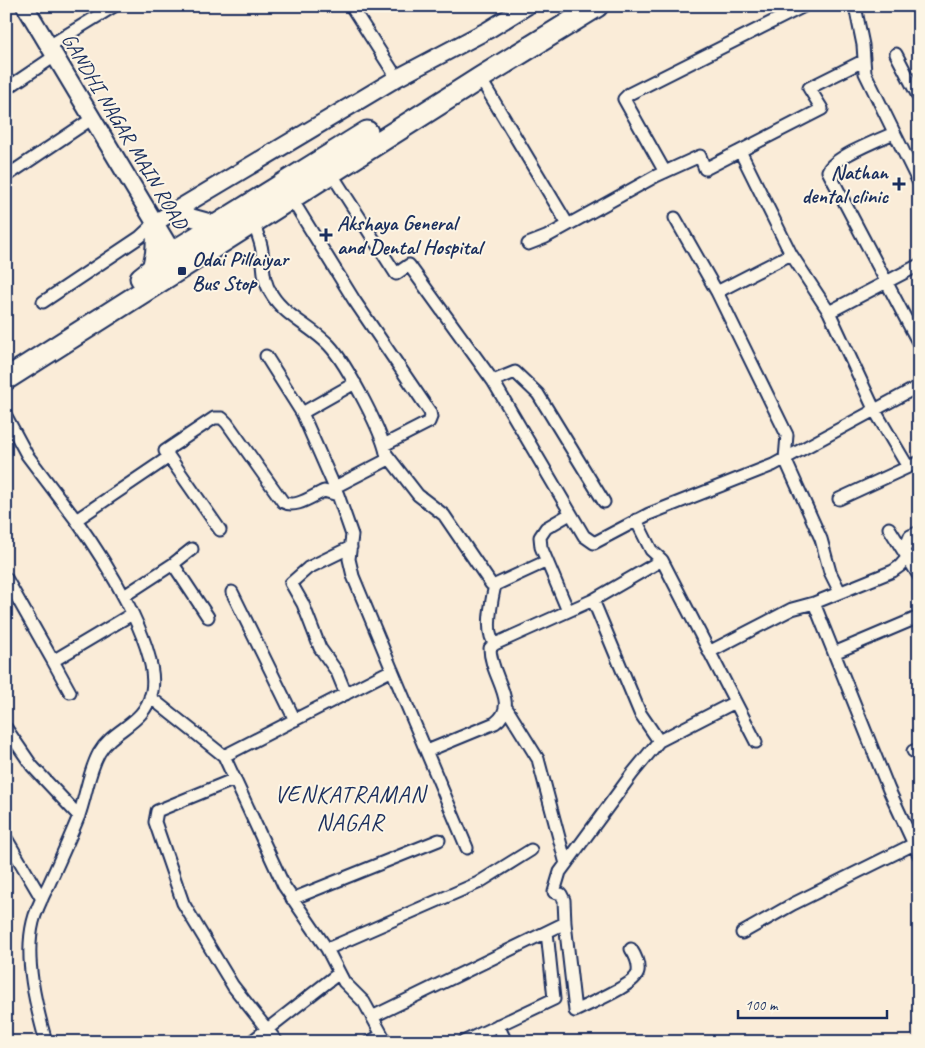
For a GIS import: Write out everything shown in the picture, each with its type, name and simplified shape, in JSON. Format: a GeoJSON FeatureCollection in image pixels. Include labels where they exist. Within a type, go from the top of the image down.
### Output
{"type":"FeatureCollection","features":[{"type":"Feature","properties":{"kind":"highway"},"geometry":{"type":"LineString","coordinates":[[6,380],[219,225],[572,6]]}},
{"type":"Feature","properties":{"kind":"highway"},"geometry":{"type":"LineString","coordinates":[[6,365],[179,254],[253,222],[597,6]]}},
{"type":"Feature","properties":{"kind":"main road","name":"GANDHI NAGAR MAIN ROAD"},"geometry":{"type":"LineString","coordinates":[[24,6],[54,48],[164,217],[179,254]]}},
{"type":"Feature","properties":{"kind":"main road","name":"GANDHI NAGAR MAIN ROAD"},"geometry":{"type":"LineString","coordinates":[[36,6],[54,48],[93,118],[164,217]]}},
{"type":"Feature","properties":{"kind":"main road"},"geometry":{"type":"LineString","coordinates":[[150,272],[164,217],[212,191],[397,78],[488,30],[526,6]]}},
{"type":"Feature","properties":{"kind":"main road"},"geometry":{"type":"LineString","coordinates":[[164,217],[219,225]]}},
{"type":"Feature","properties":{"kind":"street"},"geometry":{"type":"LineString","coordinates":[[6,89],[54,48],[114,6]]}},
{"type":"Feature","properties":{"kind":"street"},"geometry":{"type":"LineString","coordinates":[[351,6],[397,78]]}},
{"type":"Feature","properties":{"kind":"street"},"geometry":{"type":"LineString","coordinates":[[665,172],[624,100],[629,94],[804,6]]}},
{"type":"Feature","properties":{"kind":"street"},"geometry":{"type":"LineString","coordinates":[[855,6],[863,45],[864,73],[919,182]]}},
{"type":"Feature","properties":{"kind":"street"},"geometry":{"type":"LineString","coordinates":[[896,54],[919,98]]}},
{"type":"Feature","properties":{"kind":"street"},"geometry":{"type":"LineString","coordinates":[[528,244],[546,237],[567,223],[665,172],[700,156],[705,168],[822,109],[809,88],[863,61]]}},
{"type":"Feature","properties":{"kind":"street"},"geometry":{"type":"LineString","coordinates":[[480,78],[567,223]]}},
{"type":"Feature","properties":{"kind":"street"},"geometry":{"type":"LineString","coordinates":[[8,175],[93,118]]}},
{"type":"Feature","properties":{"kind":"street"},"geometry":{"type":"LineString","coordinates":[[894,133],[840,160],[830,167],[828,171],[919,344]]}},
{"type":"Feature","properties":{"kind":"street"},"geometry":{"type":"LineString","coordinates":[[740,151],[791,254],[829,312],[875,411],[913,464],[839,499]]}},
{"type":"Feature","properties":{"kind":"street"},"geometry":{"type":"LineString","coordinates":[[331,173],[396,274],[409,265],[493,381],[570,514],[584,536],[594,543],[636,520],[785,458],[919,386]]}},
{"type":"Feature","properties":{"kind":"street"},"geometry":{"type":"LineString","coordinates":[[291,198],[354,300],[432,417],[429,422],[385,450]]}},
{"type":"Feature","properties":{"kind":"street"},"geometry":{"type":"LineString","coordinates":[[43,302],[140,237],[164,217]]}},
{"type":"Feature","properties":{"kind":"street"},"geometry":{"type":"LineString","coordinates":[[676,218],[769,395],[787,435],[785,458],[821,539],[830,572],[840,592]]}},
{"type":"Feature","properties":{"kind":"street"},"geometry":{"type":"LineString","coordinates":[[253,222],[262,249],[263,278],[272,296],[329,345],[355,383],[385,450],[418,495],[444,515],[491,584],[495,585]]}},
{"type":"Feature","properties":{"kind":"street"},"geometry":{"type":"LineString","coordinates":[[716,292],[791,254]]}},
{"type":"Feature","properties":{"kind":"street"},"geometry":{"type":"LineString","coordinates":[[829,312],[919,265]]}},
{"type":"Feature","properties":{"kind":"street"},"geometry":{"type":"LineString","coordinates":[[266,356],[302,413],[336,492],[352,535],[350,559],[353,576],[467,848]]}},
{"type":"Feature","properties":{"kind":"street"},"geometry":{"type":"LineString","coordinates":[[493,381],[516,372],[530,384],[604,502]]}},
{"type":"Feature","properties":{"kind":"street"},"geometry":{"type":"LineString","coordinates":[[302,413],[355,383]]}},
{"type":"Feature","properties":{"kind":"street"},"geometry":{"type":"LineString","coordinates":[[6,416],[27,455],[106,562],[132,614],[150,662],[152,675],[148,704],[139,717],[109,741],[100,752],[79,816],[33,921],[30,946],[37,1001],[46,1042]]}},
{"type":"Feature","properties":{"kind":"street"},"geometry":{"type":"LineString","coordinates":[[220,530],[165,451],[214,418],[222,418],[283,502],[289,505],[296,504],[324,491],[336,492],[383,463],[386,460],[385,450]]}},
{"type":"Feature","properties":{"kind":"street"},"geometry":{"type":"LineString","coordinates":[[76,520],[169,457]]}},
{"type":"Feature","properties":{"kind":"street"},"geometry":{"type":"LineString","coordinates":[[568,611],[547,561],[540,537],[546,528],[570,514]]}},
{"type":"Feature","properties":{"kind":"street"},"geometry":{"type":"LineString","coordinates":[[636,520],[651,550],[662,560],[756,742]]}},
{"type":"Feature","properties":{"kind":"street"},"geometry":{"type":"LineString","coordinates":[[889,528],[919,576]]}},
{"type":"Feature","properties":{"kind":"street"},"geometry":{"type":"LineString","coordinates":[[709,652],[792,609],[814,603],[893,571],[906,554],[910,536],[919,532]]}},
{"type":"Feature","properties":{"kind":"street"},"geometry":{"type":"LineString","coordinates":[[346,694],[337,672],[320,648],[303,604],[291,583],[308,568],[351,547]]}},
{"type":"Feature","properties":{"kind":"street"},"geometry":{"type":"LineString","coordinates":[[124,596],[192,549]]}},
{"type":"Feature","properties":{"kind":"street"},"geometry":{"type":"LineString","coordinates":[[566,864],[538,759],[507,709],[507,701],[493,670],[490,648],[495,644],[593,600],[662,560]]}},
{"type":"Feature","properties":{"kind":"street"},"geometry":{"type":"LineString","coordinates":[[495,585],[547,561]]}},
{"type":"Feature","properties":{"kind":"street"},"geometry":{"type":"LineString","coordinates":[[172,564],[208,617]]}},
{"type":"Feature","properties":{"kind":"street"},"geometry":{"type":"LineString","coordinates":[[6,578],[70,692]]}},
{"type":"Feature","properties":{"kind":"street"},"geometry":{"type":"LineString","coordinates":[[495,585],[490,614],[490,633],[495,644]]}},
{"type":"Feature","properties":{"kind":"street"},"geometry":{"type":"LineString","coordinates":[[232,592],[295,720]]}},
{"type":"Feature","properties":{"kind":"street"},"geometry":{"type":"LineString","coordinates":[[593,600],[640,713],[659,741]]}},
{"type":"Feature","properties":{"kind":"street"},"geometry":{"type":"LineString","coordinates":[[814,603],[889,790],[913,828],[914,844],[919,855]]}},
{"type":"Feature","properties":{"kind":"street"},"geometry":{"type":"LineString","coordinates":[[53,661],[132,614]]}},
{"type":"Feature","properties":{"kind":"street"},"geometry":{"type":"LineString","coordinates":[[834,653],[919,618]]}},
{"type":"Feature","properties":{"kind":"street"},"geometry":{"type":"LineString","coordinates":[[224,756],[392,670]]}},
{"type":"Feature","properties":{"kind":"street"},"geometry":{"type":"LineString","coordinates":[[150,697],[224,756],[292,899],[327,949],[344,982],[364,1002],[384,1038],[369,1042]]}},
{"type":"Feature","properties":{"kind":"street"},"geometry":{"type":"LineString","coordinates":[[631,949],[636,956],[638,971],[633,981],[575,1011],[564,924],[564,900],[561,894],[554,892],[560,872],[626,781],[659,741],[735,702]]}},
{"type":"Feature","properties":{"kind":"street"},"geometry":{"type":"LineString","coordinates":[[426,751],[495,723],[507,709]]}},
{"type":"Feature","properties":{"kind":"street"},"geometry":{"type":"LineString","coordinates":[[6,728],[32,766],[79,816]]}},
{"type":"Feature","properties":{"kind":"street"},"geometry":{"type":"LineString","coordinates":[[235,779],[157,810],[155,822],[182,903],[234,986],[277,1042]]}},
{"type":"Feature","properties":{"kind":"street"},"geometry":{"type":"LineString","coordinates":[[6,838],[42,899]]}},
{"type":"Feature","properties":{"kind":"street"},"geometry":{"type":"LineString","coordinates":[[292,899],[439,840]]}},
{"type":"Feature","properties":{"kind":"street"},"geometry":{"type":"LineString","coordinates":[[742,933],[793,904],[914,844]]}},
{"type":"Feature","properties":{"kind":"street"},"geometry":{"type":"LineString","coordinates":[[327,949],[478,883],[531,850]]}},
{"type":"Feature","properties":{"kind":"street"},"geometry":{"type":"LineString","coordinates":[[372,1017],[564,924]]}},
{"type":"Feature","properties":{"kind":"street"},"geometry":{"type":"LineString","coordinates":[[463,1042],[554,999],[547,932]]}},
{"type":"Feature","properties":{"kind":"street"},"geometry":{"type":"LineString","coordinates":[[251,1042],[266,1028],[339,972]]}},
{"type":"Feature","properties":{"kind":"street"},"geometry":{"type":"LineString","coordinates":[[498,1025],[506,1042]]}},
{"type":"Feature","properties":{"kind":"place","name":"Nathan dental clinic"},"geometry":{"type":"Point","coordinates":[899,184]}},
{"type":"Feature","properties":{"kind":"place","name":"Akshaya General and Dental Hospital"},"geometry":{"type":"Point","coordinates":[326,235]}},
{"type":"Feature","properties":{"kind":"place","name":"Odai Pillaiyar Bus Stop"},"geometry":{"type":"Point","coordinates":[182,271]}},
{"type":"Feature","properties":{"kind":"district","name":"VENKATRAMAN NAGAR"},"geometry":{"type":"Point","coordinates":[350,808]}}]}
